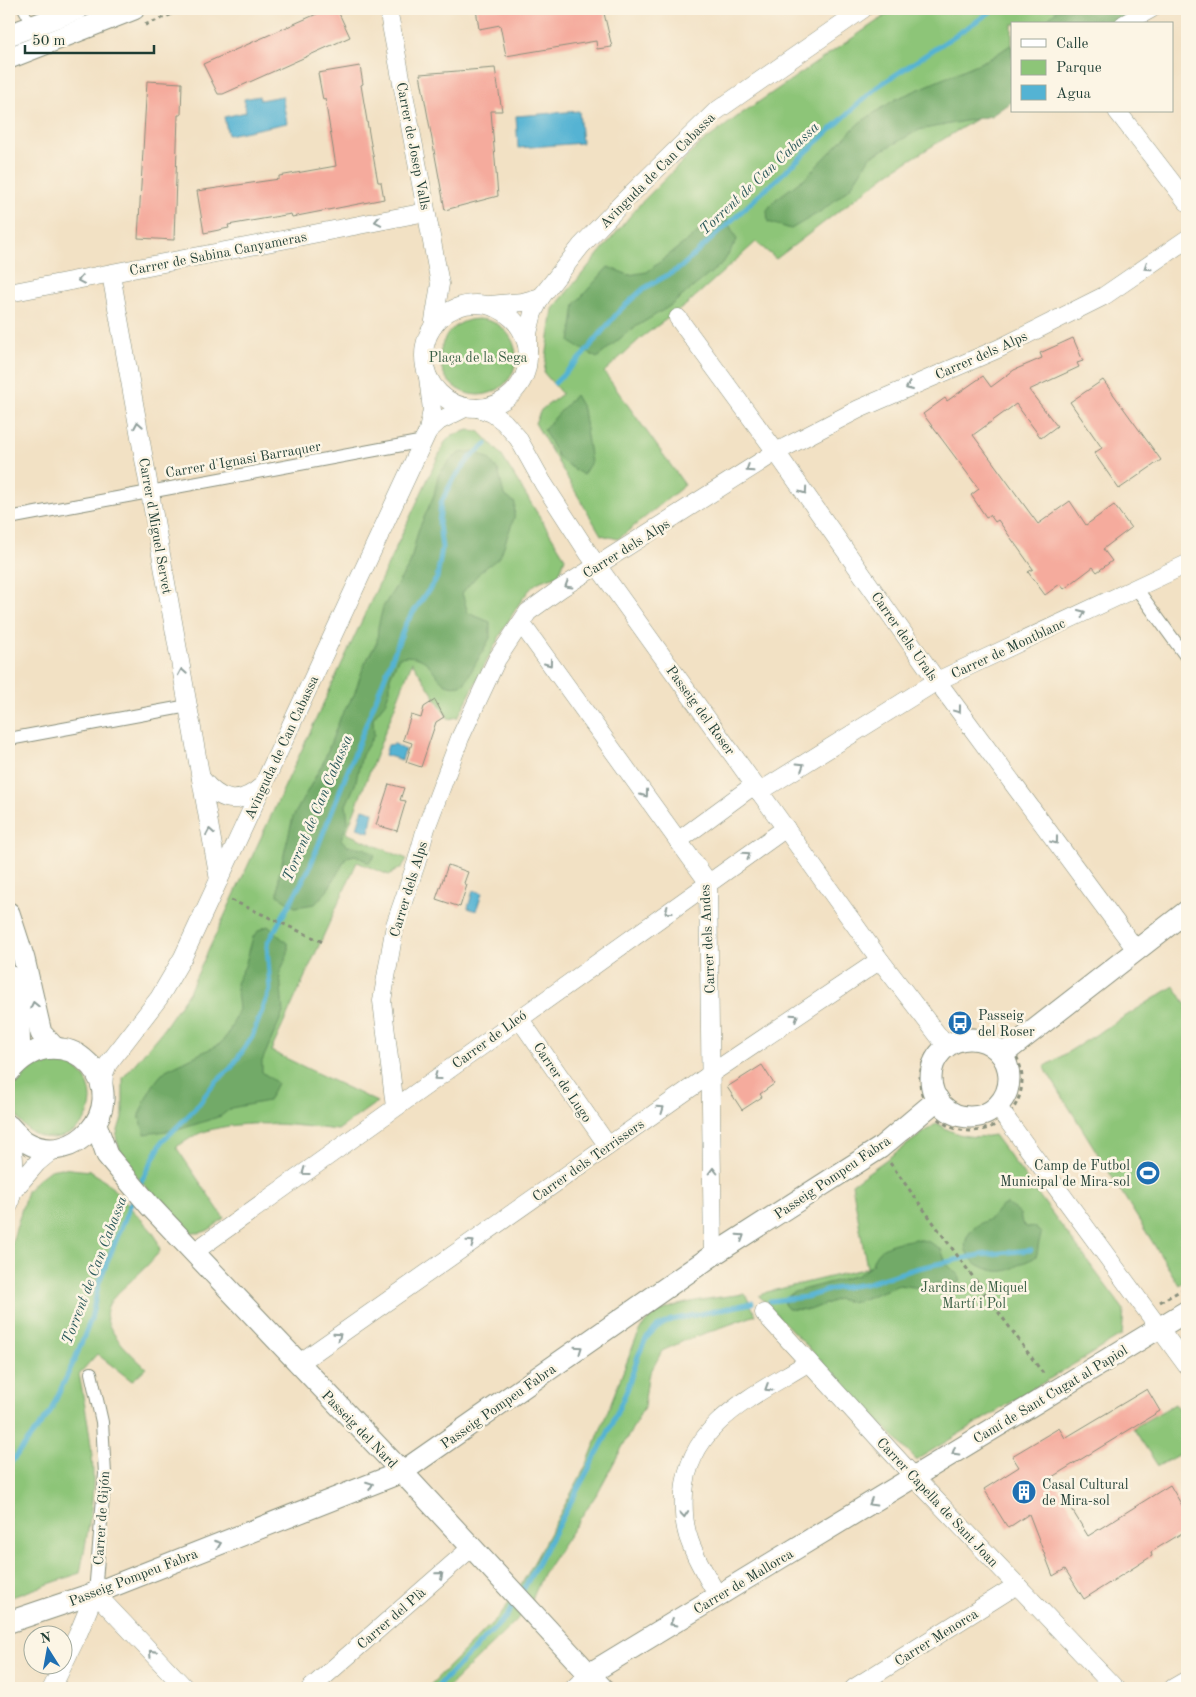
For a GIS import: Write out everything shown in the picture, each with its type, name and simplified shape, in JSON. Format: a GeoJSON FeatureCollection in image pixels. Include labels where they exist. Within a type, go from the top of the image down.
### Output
{"type":"FeatureCollection","features":[{"type":"Feature","properties":{"kind":"street"},"geometry":{"type":"LineString","coordinates":[[17,37],[78,9]]}},
{"type":"Feature","properties":{"kind":"street"},"geometry":{"type":"LineString","coordinates":[[17,37],[60,40],[134,9]]}},
{"type":"Feature","properties":{"kind":"street","name":"Carrer de Josep Valls"},"geometry":{"type":"LineString","coordinates":[[388,9],[440,284],[433,327]]}},
{"type":"Feature","properties":{"kind":"street","name":"Avinguda de Can Cabassa"},"geometry":{"type":"LineString","coordinates":[[528,351],[528,333],[533,313],[541,297],[581,246],[671,153],[715,112],[862,9]]}},
{"type":"Feature","properties":{"kind":"street"},"geometry":{"type":"LineString","coordinates":[[1128,22],[1151,9]]}},
{"type":"Feature","properties":{"kind":"street"},"geometry":{"type":"LineString","coordinates":[[1118,112],[1187,202]]}},
{"type":"Feature","properties":{"kind":"street","name":"Carrer de Sabina Canyameras"},"geometry":{"type":"LineString","coordinates":[[9,293],[426,212]]}},
{"type":"Feature","properties":{"kind":"street","name":"Carrer dels Alps"},"geometry":{"type":"LineString","coordinates":[[395,1107],[382,1001],[395,925],[426,828],[460,738],[497,659],[528,612],[776,452],[859,409],[1000,348],[1104,296],[1187,239]]}},
{"type":"Feature","properties":{"kind":"street","name":"Carrer d'Miguel Servet"},"geometry":{"type":"LineString","coordinates":[[111,274],[219,880]]}},
{"type":"Feature","properties":{"kind":"street"},"geometry":{"type":"LineString","coordinates":[[440,284],[448,293],[466,305]]}},
{"type":"Feature","properties":{"kind":"street"},"geometry":{"type":"LineString","coordinates":[[485,305],[507,314],[518,325],[526,341],[528,351],[526,370],[520,384],[498,403],[472,408],[442,396],[428,377],[424,362],[425,344],[433,327],[440,318],[452,309],[466,305],[523,302],[541,297]]}},
{"type":"Feature","properties":{"kind":"street","name":"Carrer dels Urals"},"geometry":{"type":"LineString","coordinates":[[678,318],[776,452],[936,681],[1137,951]]}},
{"type":"Feature","properties":{"kind":"street","name":"Avinguda de Can Cabassa"},"geometry":{"type":"LineString","coordinates":[[426,436],[432,403],[428,377]]}},
{"type":"Feature","properties":{"kind":"street","name":"Passeig del Roser"},"geometry":{"type":"LineString","coordinates":[[513,392],[511,411],[518,438]]}},
{"type":"Feature","properties":{"kind":"street","name":"Avinguda de Can Cabassa"},"geometry":{"type":"LineString","coordinates":[[103,1089],[104,1074],[108,1064],[164,990],[183,957],[426,436],[438,421],[472,408]]}},
{"type":"Feature","properties":{"kind":"street","name":"Passeig del Roser"},"geometry":{"type":"LineString","coordinates":[[472,408],[492,413],[504,422],[518,438],[543,484],[598,566],[880,960],[943,1043]]}},
{"type":"Feature","properties":{"kind":"street","name":"Carrer d'Ignasi Barraquer"},"geometry":{"type":"LineString","coordinates":[[9,518],[426,436]]}},
{"type":"Feature","properties":{"kind":"street","name":"Carrer de Montblanc"},"geometry":{"type":"LineString","coordinates":[[678,841],[757,788],[936,681],[1187,564]]}},
{"type":"Feature","properties":{"kind":"street"},"geometry":{"type":"LineString","coordinates":[[1136,588],[1187,658]]}},
{"type":"Feature","properties":{"kind":"street","name":"Carrer dels Andes"},"geometry":{"type":"LineString","coordinates":[[520,623],[708,882],[713,1255]]}},
{"type":"Feature","properties":{"kind":"street"},"geometry":{"type":"LineString","coordinates":[[9,739],[188,706]]}},
{"type":"Feature","properties":{"kind":"street"},"geometry":{"type":"LineString","coordinates":[[201,778],[212,791],[224,799],[250,796],[263,786]]}},
{"type":"Feature","properties":{"kind":"street","name":"Carrer de Lleó"},"geometry":{"type":"LineString","coordinates":[[194,1252],[708,882],[786,828]]}},
{"type":"Feature","properties":{"kind":"street"},"geometry":{"type":"LineString","coordinates":[[1006,1052],[1187,911]]}},
{"type":"Feature","properties":{"kind":"street"},"geometry":{"type":"LineString","coordinates":[[9,912],[24,959],[40,1033],[54,1047]]}},
{"type":"Feature","properties":{"kind":"street","name":"Carrer dels Terrissers"},"geometry":{"type":"LineString","coordinates":[[298,1364],[712,1073],[880,960]]}},
{"type":"Feature","properties":{"kind":"street"},"geometry":{"type":"LineString","coordinates":[[9,976],[19,1026],[14,1065]]}},
{"type":"Feature","properties":{"kind":"street","name":"Carrer de Lugo"},"geometry":{"type":"LineString","coordinates":[[519,1018],[608,1146]]}},
{"type":"Feature","properties":{"kind":"street"},"geometry":{"type":"LineString","coordinates":[[1002,1112],[988,1112],[966,1116],[955,1114],[933,1104],[933,1066],[943,1043],[976,1040],[1006,1052]]}},
{"type":"Feature","properties":{"kind":"street"},"geometry":{"type":"LineString","coordinates":[[14,1065],[30,1052],[54,1047],[78,1054],[117,1053]]}},
{"type":"Feature","properties":{"kind":"street"},"geometry":{"type":"LineString","coordinates":[[1006,1052],[1009,1075],[1002,1112],[1161,1327],[1187,1366]]}},
{"type":"Feature","properties":{"kind":"street"},"geometry":{"type":"LineString","coordinates":[[11,1198],[37,1163],[63,1147],[85,1137],[96,1124],[104,1104],[103,1089],[96,1072],[78,1054]]}},
{"type":"Feature","properties":{"kind":"street","name":"Passeig Pompeu Fabra"},"geometry":{"type":"LineString","coordinates":[[9,1622],[95,1593],[402,1472],[713,1255],[880,1148],[933,1104]]}},
{"type":"Feature","properties":{"kind":"street","name":"Passeig del Nard"},"geometry":{"type":"LineString","coordinates":[[96,1124],[107,1155],[118,1170],[528,1609],[588,1684]]}},
{"type":"Feature","properties":{"kind":"street"},"geometry":{"type":"LineString","coordinates":[[9,1127],[15,1158],[11,1198]]}},
{"type":"Feature","properties":{"kind":"street","name":"Passeig del Nard"},"geometry":{"type":"LineString","coordinates":[[9,1127],[25,1142],[42,1148],[84,1148],[100,1156],[118,1170]]}},
{"type":"Feature","properties":{"kind":"street","name":"Camí de Sant Cugat al Papiol"},"geometry":{"type":"LineString","coordinates":[[914,1477],[1187,1311]]}},
{"type":"Feature","properties":{"kind":"street","name":"Carrer Capella de Sant Joan"},"geometry":{"type":"LineString","coordinates":[[764,1313],[914,1477],[1115,1688]]}},
{"type":"Feature","properties":{"kind":"street"},"geometry":{"type":"LineString","coordinates":[[718,1596],[690,1542],[685,1524],[683,1506],[685,1475],[695,1449],[708,1431],[731,1412],[809,1362]]}},
{"type":"Feature","properties":{"kind":"street","name":"Carrer de Gijón"},"geometry":{"type":"LineString","coordinates":[[91,1374],[102,1422],[105,1474],[95,1593]]}},
{"type":"Feature","properties":{"kind":"street","name":"Carrer de Mallorca"},"geometry":{"type":"LineString","coordinates":[[588,1684],[718,1596],[914,1477]]}},
{"type":"Feature","properties":{"kind":"street","name":"Carrer del Plà"},"geometry":{"type":"LineString","coordinates":[[311,1688],[471,1548]]}},
{"type":"Feature","properties":{"kind":"street","name":"Carrer Menorca"},"geometry":{"type":"LineString","coordinates":[[854,1688],[1017,1585]]}},
{"type":"Feature","properties":{"kind":"street"},"geometry":{"type":"LineString","coordinates":[[52,1688],[95,1593],[185,1688]]}},
{"type":"Feature","properties":{"kind":"street"},"geometry":{"type":"LineString","coordinates":[[1173,1688],[1187,1680]]}},
{"type":"Feature","properties":{"kind":"lane"},"geometry":{"type":"LineString","coordinates":[[17,37],[60,40]]}},
{"type":"Feature","properties":{"kind":"path"},"geometry":{"type":"LineString","coordinates":[[231,900],[323,942]]}},
{"type":"Feature","properties":{"kind":"path"},"geometry":{"type":"LineString","coordinates":[[964,1029],[976,1029],[997,1036],[1006,1052],[1019,1061],[1022,1083],[1016,1104],[1002,1112],[992,1127],[981,1130],[964,1131],[948,1126],[938,1120],[933,1104],[921,1092],[921,1068],[925,1056],[964,1029]]}},
{"type":"Feature","properties":{"kind":"path"},"geometry":{"type":"LineString","coordinates":[[880,1148],[1056,1391]]}},
{"type":"Feature","properties":{"kind":"green space"},"geometry":{"type":"Polygon","coordinates":[[[895,9],[1142,9],[1124,22],[1011,22],[1011,98],[890,172],[776,259],[756,242],[686,305],[642,337],[604,372],[685,485],[618,539],[601,535],[535,423],[541,410],[562,394],[544,373],[553,309],[640,204],[698,146],[741,114],[895,9]]]}},
{"type":"Feature","properties":{"kind":"green space"},"geometry":{"type":"Polygon","coordinates":[[[1058,9],[1137,9],[1119,22],[1044,22],[1058,9]]]}},
{"type":"Feature","properties":{"kind":"green space"},"geometry":{"type":"Polygon","coordinates":[[[1011,45],[1011,102],[991,116],[919,130],[870,157],[850,188],[823,210],[791,229],[768,222],[767,210],[776,199],[806,177],[859,123],[896,99],[991,58],[1011,45]]]}},
{"type":"Feature","properties":{"kind":"green space"},"geometry":{"type":"Polygon","coordinates":[[[727,220],[737,240],[723,263],[670,306],[629,331],[597,358],[570,342],[575,304],[608,267],[629,275],[647,272],[711,222],[727,220]]]}},
{"type":"Feature","properties":{"kind":"green space","name":"Plaça de la Sega"},"geometry":{"type":"Polygon","coordinates":[[[486,319],[499,325],[510,336],[516,349],[514,372],[499,389],[486,395],[470,395],[457,389],[442,372],[440,349],[446,336],[463,321],[486,319]]]}},
{"type":"Feature","properties":{"kind":"green space"},"geometry":{"type":"Polygon","coordinates":[[[575,395],[583,409],[591,462],[583,475],[559,459],[544,430],[575,395]]]}},
{"type":"Feature","properties":{"kind":"green space"},"geometry":{"type":"Polygon","coordinates":[[[469,430],[479,431],[500,453],[565,558],[559,575],[542,580],[528,591],[506,625],[458,717],[449,719],[412,662],[346,833],[407,859],[402,867],[389,875],[357,862],[271,1051],[377,1102],[338,1130],[270,1124],[236,1125],[203,1132],[176,1147],[224,1218],[213,1227],[201,1233],[191,1232],[163,1207],[123,1160],[116,1137],[123,1114],[123,1078],[162,1031],[189,992],[445,442],[452,435],[469,430]]]}},
{"type":"Feature","properties":{"kind":"green space"},"geometry":{"type":"Polygon","coordinates":[[[474,451],[489,459],[498,470],[504,495],[515,503],[514,518],[500,557],[481,571],[462,593],[468,613],[490,622],[490,638],[464,684],[453,686],[445,683],[422,660],[413,657],[399,657],[390,677],[390,690],[385,703],[373,718],[374,735],[362,755],[355,785],[346,805],[348,821],[341,839],[347,846],[364,848],[375,855],[369,863],[355,855],[347,857],[327,891],[315,904],[295,907],[278,895],[279,875],[293,817],[323,763],[341,716],[354,695],[364,665],[377,642],[378,627],[383,607],[410,564],[418,531],[434,495],[438,476],[449,461],[460,453],[474,451]]]}},
{"type":"Feature","properties":{"kind":"green space"},"geometry":{"type":"Polygon","coordinates":[[[268,926],[288,944],[288,954],[280,972],[283,1013],[262,1061],[262,1072],[277,1083],[268,1101],[231,1108],[221,1116],[181,1129],[145,1134],[139,1116],[144,1103],[161,1075],[166,1070],[220,1044],[228,1034],[239,1009],[236,983],[245,966],[253,937],[259,930],[268,926]]]}},
{"type":"Feature","properties":{"kind":"green space","name":"Camp de Futbol Municipal de Mira-sol"},"geometry":{"type":"Polygon","coordinates":[[[1174,986],[1187,1006],[1187,1280],[1179,1285],[1044,1067],[1174,986]]]}},
{"type":"Feature","properties":{"kind":"green space"},"geometry":{"type":"Polygon","coordinates":[[[52,1060],[67,1063],[79,1072],[88,1084],[91,1099],[88,1114],[79,1126],[67,1135],[52,1138],[37,1135],[25,1126],[16,1114],[13,1099],[16,1084],[25,1072],[37,1063],[52,1060]]]}},
{"type":"Feature","properties":{"kind":"green space","name":"Jardins de Miquel Martí i Pol"},"geometry":{"type":"Polygon","coordinates":[[[937,1123],[957,1134],[979,1137],[994,1135],[1124,1310],[1122,1335],[916,1460],[759,1296],[767,1292],[867,1268],[852,1184],[937,1123]]]}},
{"type":"Feature","properties":{"kind":"green space"},"geometry":{"type":"Polygon","coordinates":[[[61,1168],[90,1171],[106,1181],[157,1239],[160,1251],[117,1295],[109,1305],[106,1316],[111,1329],[124,1346],[146,1368],[132,1381],[97,1354],[79,1374],[90,1435],[93,1473],[91,1511],[80,1573],[9,1598],[9,1253],[27,1191],[50,1170],[61,1168]]]}},
{"type":"Feature","properties":{"kind":"green space"},"geometry":{"type":"Polygon","coordinates":[[[1007,1204],[1020,1214],[1022,1223],[1027,1228],[1034,1227],[1041,1233],[1041,1237],[1035,1258],[1010,1270],[994,1271],[976,1263],[969,1257],[965,1244],[972,1230],[990,1219],[1000,1207],[1007,1204]]]}},
{"type":"Feature","properties":{"kind":"green space"},"geometry":{"type":"Polygon","coordinates":[[[915,1239],[927,1241],[941,1249],[946,1263],[959,1276],[961,1282],[952,1285],[938,1283],[921,1288],[899,1285],[858,1301],[849,1302],[838,1299],[810,1310],[788,1309],[784,1304],[786,1298],[794,1292],[858,1275],[872,1265],[874,1258],[883,1248],[895,1243],[915,1239]]]}},
{"type":"Feature","properties":{"kind":"green space"},"geometry":{"type":"Polygon","coordinates":[[[745,1294],[756,1315],[686,1340],[662,1351],[648,1377],[644,1407],[598,1492],[543,1574],[528,1609],[447,1688],[427,1688],[503,1612],[527,1575],[587,1464],[635,1341],[644,1324],[657,1313],[681,1304],[745,1294]]]}},
{"type":"Feature","properties":{"kind":"green space"},"geometry":{"type":"Polygon","coordinates":[[[1175,1404],[1187,1423],[1187,1450],[1158,1466],[1133,1428],[1175,1404]]]}},
{"type":"Feature","properties":{"kind":"water"},"geometry":{"type":"Polygon","coordinates":[[[259,96],[260,100],[282,96],[287,123],[228,135],[224,117],[246,112],[244,99],[259,96]]]}},
{"type":"Feature","properties":{"kind":"water"},"geometry":{"type":"Polygon","coordinates":[[[579,111],[582,143],[518,148],[516,116],[579,111]]]}},
{"type":"Feature","properties":{"kind":"water"},"geometry":{"type":"Polygon","coordinates":[[[395,744],[405,750],[402,760],[385,755],[388,745],[395,744]]]}},
{"type":"Feature","properties":{"kind":"water"},"geometry":{"type":"Polygon","coordinates":[[[363,809],[373,812],[369,832],[357,828],[363,809]]]}},
{"type":"Feature","properties":{"kind":"water"},"geometry":{"type":"Polygon","coordinates":[[[473,890],[482,893],[476,911],[468,908],[473,890]]]}},
{"type":"Feature","properties":{"kind":"building"},"geometry":{"type":"Polygon","coordinates":[[[328,9],[337,9],[350,37],[223,94],[218,94],[203,64],[328,9]]]}},
{"type":"Feature","properties":{"kind":"building"},"geometry":{"type":"Polygon","coordinates":[[[476,9],[603,9],[612,47],[597,49],[596,41],[506,56],[500,25],[479,29],[476,9]]]}},
{"type":"Feature","properties":{"kind":"building"},"geometry":{"type":"Polygon","coordinates":[[[360,66],[363,84],[361,85],[370,139],[378,182],[381,182],[384,199],[292,217],[291,214],[228,225],[229,228],[204,233],[197,191],[279,179],[279,176],[336,166],[325,99],[323,100],[318,73],[360,66]]]}},
{"type":"Feature","properties":{"kind":"building"},"geometry":{"type":"Polygon","coordinates":[[[495,68],[502,111],[491,111],[498,196],[445,210],[420,74],[495,68]]]}},
{"type":"Feature","properties":{"kind":"building"},"geometry":{"type":"Polygon","coordinates":[[[147,81],[182,83],[181,115],[178,115],[174,240],[138,238],[147,81]]]}},
{"type":"Feature","properties":{"kind":"building"},"geometry":{"type":"Polygon","coordinates":[[[1073,338],[1083,361],[1077,363],[1079,367],[1029,390],[1057,426],[1041,438],[1016,404],[973,435],[1038,524],[1070,501],[1086,525],[1114,505],[1131,528],[1103,549],[1112,561],[1097,572],[1093,567],[1064,589],[1060,584],[1045,595],[1028,572],[1033,569],[998,520],[995,522],[990,515],[986,517],[971,495],[979,489],[923,414],[945,398],[947,401],[983,376],[991,387],[1014,370],[1042,358],[1040,353],[1073,338]]]}},
{"type":"Feature","properties":{"kind":"building"},"geometry":{"type":"Polygon","coordinates":[[[1103,380],[1161,460],[1119,489],[1094,453],[1102,448],[1070,402],[1103,380]]]}},
{"type":"Feature","properties":{"kind":"building"},"geometry":{"type":"Polygon","coordinates":[[[435,700],[444,717],[436,722],[421,767],[406,762],[412,743],[403,740],[411,715],[421,718],[424,707],[435,700]]]}},
{"type":"Feature","properties":{"kind":"building"},"geometry":{"type":"Polygon","coordinates":[[[389,784],[404,788],[400,800],[406,801],[397,831],[376,825],[389,784]]]}},
{"type":"Feature","properties":{"kind":"building"},"geometry":{"type":"Polygon","coordinates":[[[448,865],[468,872],[464,883],[467,885],[460,907],[436,899],[448,865]]]}},
{"type":"Feature","properties":{"kind":"building"},"geometry":{"type":"Polygon","coordinates":[[[762,1065],[774,1084],[760,1094],[762,1097],[742,1110],[727,1087],[762,1065]]]}},
{"type":"Feature","properties":{"kind":"building","name":"Casal Cultural de Mira-sol"},"geometry":{"type":"Polygon","coordinates":[[[1147,1389],[1160,1411],[1052,1477],[1088,1536],[1170,1485],[1187,1514],[1187,1530],[1151,1552],[1152,1556],[1084,1599],[1065,1569],[1053,1576],[1029,1514],[1008,1528],[984,1489],[1019,1467],[1012,1456],[1059,1428],[1065,1438],[1147,1389]]]}},
{"type":"Feature","properties":{"kind":"waterway","name":"Torrent de Can Cabassa"},"geometry":{"type":"LineString","coordinates":[[555,383],[583,355],[619,311],[643,289],[680,268],[877,87],[995,9]]}},
{"type":"Feature","properties":{"kind":"waterway","name":"Torrent de Can Cabassa"},"geometry":{"type":"LineString","coordinates":[[139,1186],[162,1142],[195,1109],[213,1085],[231,1068],[252,1037],[270,990],[267,944],[309,869],[406,623],[437,578],[442,548],[439,524],[441,503],[452,481],[470,458],[486,444]]}},
{"type":"Feature","properties":{"kind":"waterway","name":"Torrent de Can Cabassa"},"geometry":{"type":"LineString","coordinates":[[9,1465],[49,1414],[75,1359],[91,1319],[99,1282],[134,1196]]}},
{"type":"Feature","properties":{"kind":"waterway"},"geometry":{"type":"LineString","coordinates":[[770,1301],[806,1297],[832,1289],[865,1284],[918,1268],[980,1255],[1031,1250]]}},
{"type":"Feature","properties":{"kind":"waterway"},"geometry":{"type":"LineString","coordinates":[[521,1594],[607,1435],[627,1390],[638,1356],[647,1337],[657,1327],[671,1320],[752,1303]]}},
{"type":"Feature","properties":{"kind":"waterway"},"geometry":{"type":"LineString","coordinates":[[436,1688],[506,1617],[515,1603]]}},
{"type":"Feature","properties":{"kind":"place","name":"Passeig del Roser"},"geometry":{"type":"Point","coordinates":[960,1023]}},
{"type":"Feature","properties":{"kind":"place","name":"Camp de Futbol Municipal de Mira-sol"},"geometry":{"type":"Point","coordinates":[1148,1173]}},
{"type":"Feature","properties":{"kind":"place","name":"Casal Cultural de Mira-sol"},"geometry":{"type":"Point","coordinates":[1024,1492]}}]}
